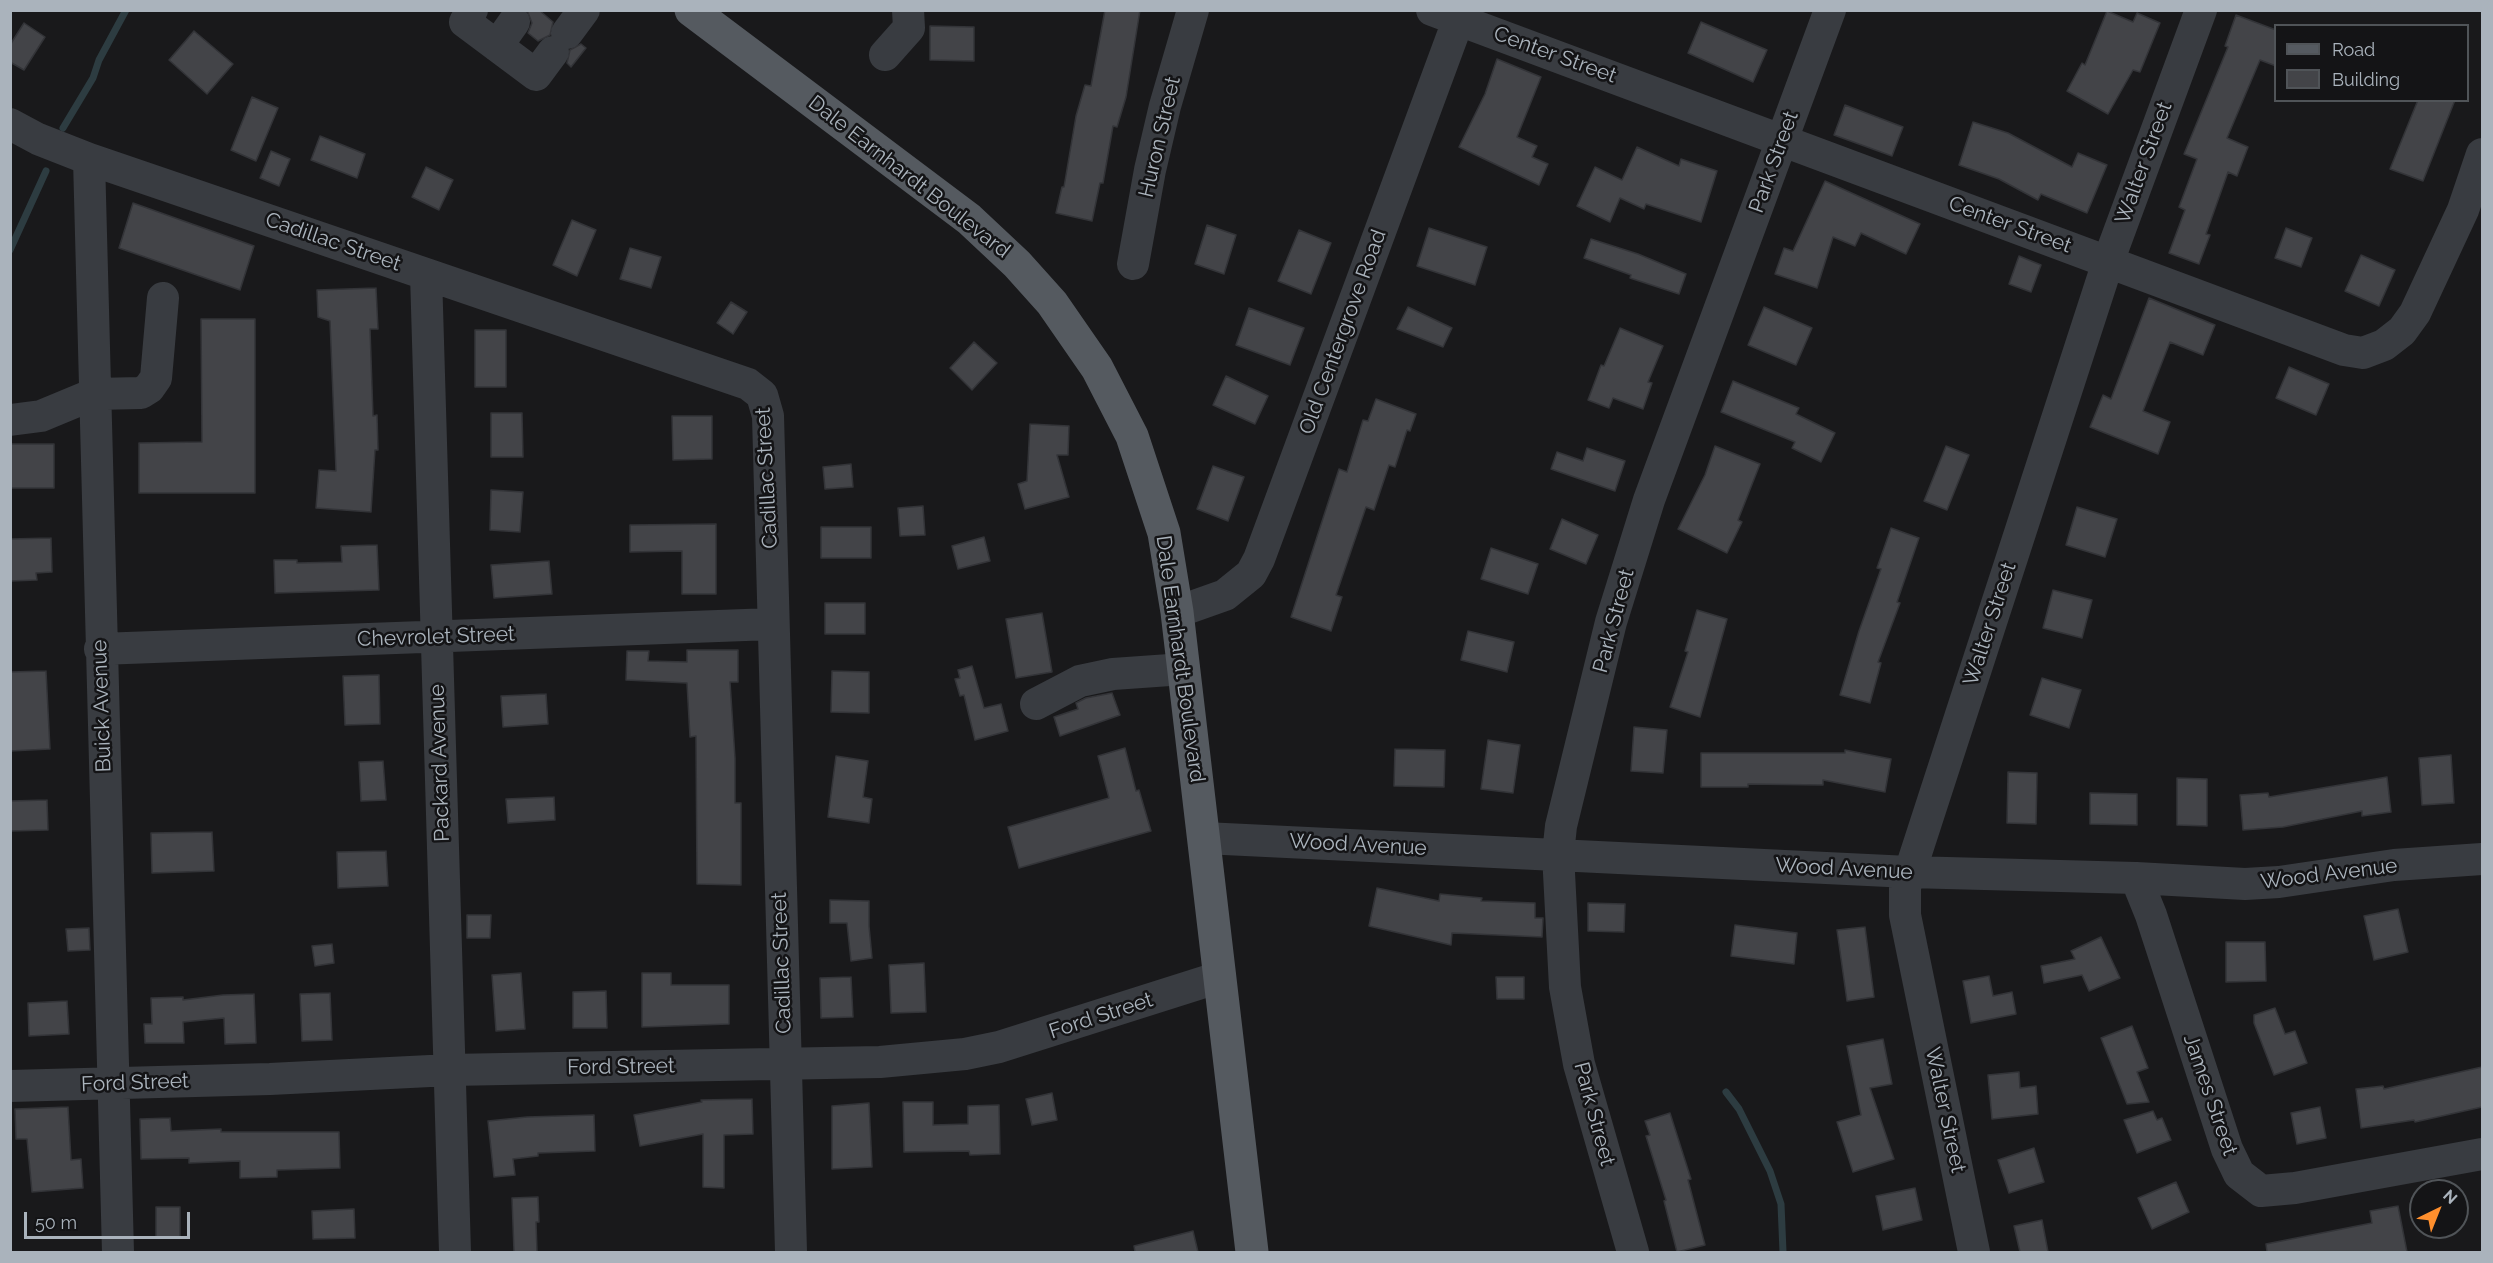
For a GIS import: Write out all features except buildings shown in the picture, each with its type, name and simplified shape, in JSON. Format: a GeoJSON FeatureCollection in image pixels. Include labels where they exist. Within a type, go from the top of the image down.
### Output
{"type":"FeatureCollection","features":[{"type":"Feature","properties":{"kind":"main road","name":"Dale Earnhardt Boulevard"},"geometry":{"type":"LineString","coordinates":[[691,10],[969,219],[1017,264],[1052,303],[1097,368],[1132,436],[1164,533],[1177,612],[1252,1252]]}},
{"type":"Feature","properties":{"kind":"street"},"geometry":{"type":"LineString","coordinates":[[472,10],[465,22],[506,34],[560,43]]}},
{"type":"Feature","properties":{"kind":"street"},"geometry":{"type":"LineString","coordinates":[[885,55],[909,28],[908,10]]}},
{"type":"Feature","properties":{"kind":"street","name":"Huron Street"},"geometry":{"type":"LineString","coordinates":[[1133,264],[1162,117],[1193,10]]}},
{"type":"Feature","properties":{"kind":"street","name":"Park Street"},"geometry":{"type":"LineString","coordinates":[[1633,1252],[1580,1064],[1565,987],[1558,854],[1562,826],[1611,622],[1649,500],[1830,10]]}},
{"type":"Feature","properties":{"kind":"street","name":"Walter Street"},"geometry":{"type":"LineString","coordinates":[[1974,1252],[1905,915],[1905,887],[2108,262],[2201,10]]}},
{"type":"Feature","properties":{"kind":"street","name":"Old Centergrove Road"},"geometry":{"type":"LineString","coordinates":[[1177,612],[1225,595],[1251,574],[1259,559],[1451,14]]}},
{"type":"Feature","properties":{"kind":"street","name":"Center Street"},"geometry":{"type":"LineString","coordinates":[[1451,14],[2344,351],[2363,353],[2384,345],[2402,332],[2415,313],[2463,210],[2482,154]]}},
{"type":"Feature","properties":{"kind":"street","name":"Cadillac Street"},"geometry":{"type":"LineString","coordinates":[[10,124],[38,139],[89,159],[748,384],[762,394],[768,416],[791,1252]]}},
{"type":"Feature","properties":{"kind":"street","name":"Buick Avenue"},"geometry":{"type":"LineString","coordinates":[[89,159],[100,650],[118,1252]]}},
{"type":"Feature","properties":{"kind":"street","name":"Packard Avenue"},"geometry":{"type":"LineString","coordinates":[[426,274],[455,1252]]}},
{"type":"Feature","properties":{"kind":"street"},"geometry":{"type":"LineString","coordinates":[[10,420],[41,416],[94,394],[141,393],[156,378],[163,298]]}},
{"type":"Feature","properties":{"kind":"street","name":"Chevrolet Street"},"geometry":{"type":"LineString","coordinates":[[100,650],[772,624]]}},
{"type":"Feature","properties":{"kind":"street"},"geometry":{"type":"LineString","coordinates":[[1036,704],[1080,681],[1113,674],[1184,669]]}},
{"type":"Feature","properties":{"kind":"street","name":"Wood Avenue"},"geometry":{"type":"LineString","coordinates":[[1204,838],[1909,872],[2136,878],[2245,884],[2280,882],[2394,865],[2482,859]]}},
{"type":"Feature","properties":{"kind":"street","name":"James Street"},"geometry":{"type":"LineString","coordinates":[[2136,878],[2151,915],[2227,1149],[2239,1174],[2261,1191],[2295,1188],[2482,1154]]}},
{"type":"Feature","properties":{"kind":"street","name":"Ford Street"},"geometry":{"type":"LineString","coordinates":[[10,1086],[270,1079],[450,1070],[880,1062],[965,1054],[999,1047],[1220,977]]}},
{"type":"Feature","properties":{"kind":"waterway"},"geometry":{"type":"LineString","coordinates":[[63,128],[93,78],[99,60],[126,10]]}},
{"type":"Feature","properties":{"kind":"waterway"},"geometry":{"type":"LineString","coordinates":[[10,250],[46,171]]}},
{"type":"Feature","properties":{"kind":"waterway"},"geometry":{"type":"LineString","coordinates":[[1726,1092],[1739,1109],[1770,1171],[1781,1204],[1783,1252]]}}]}
